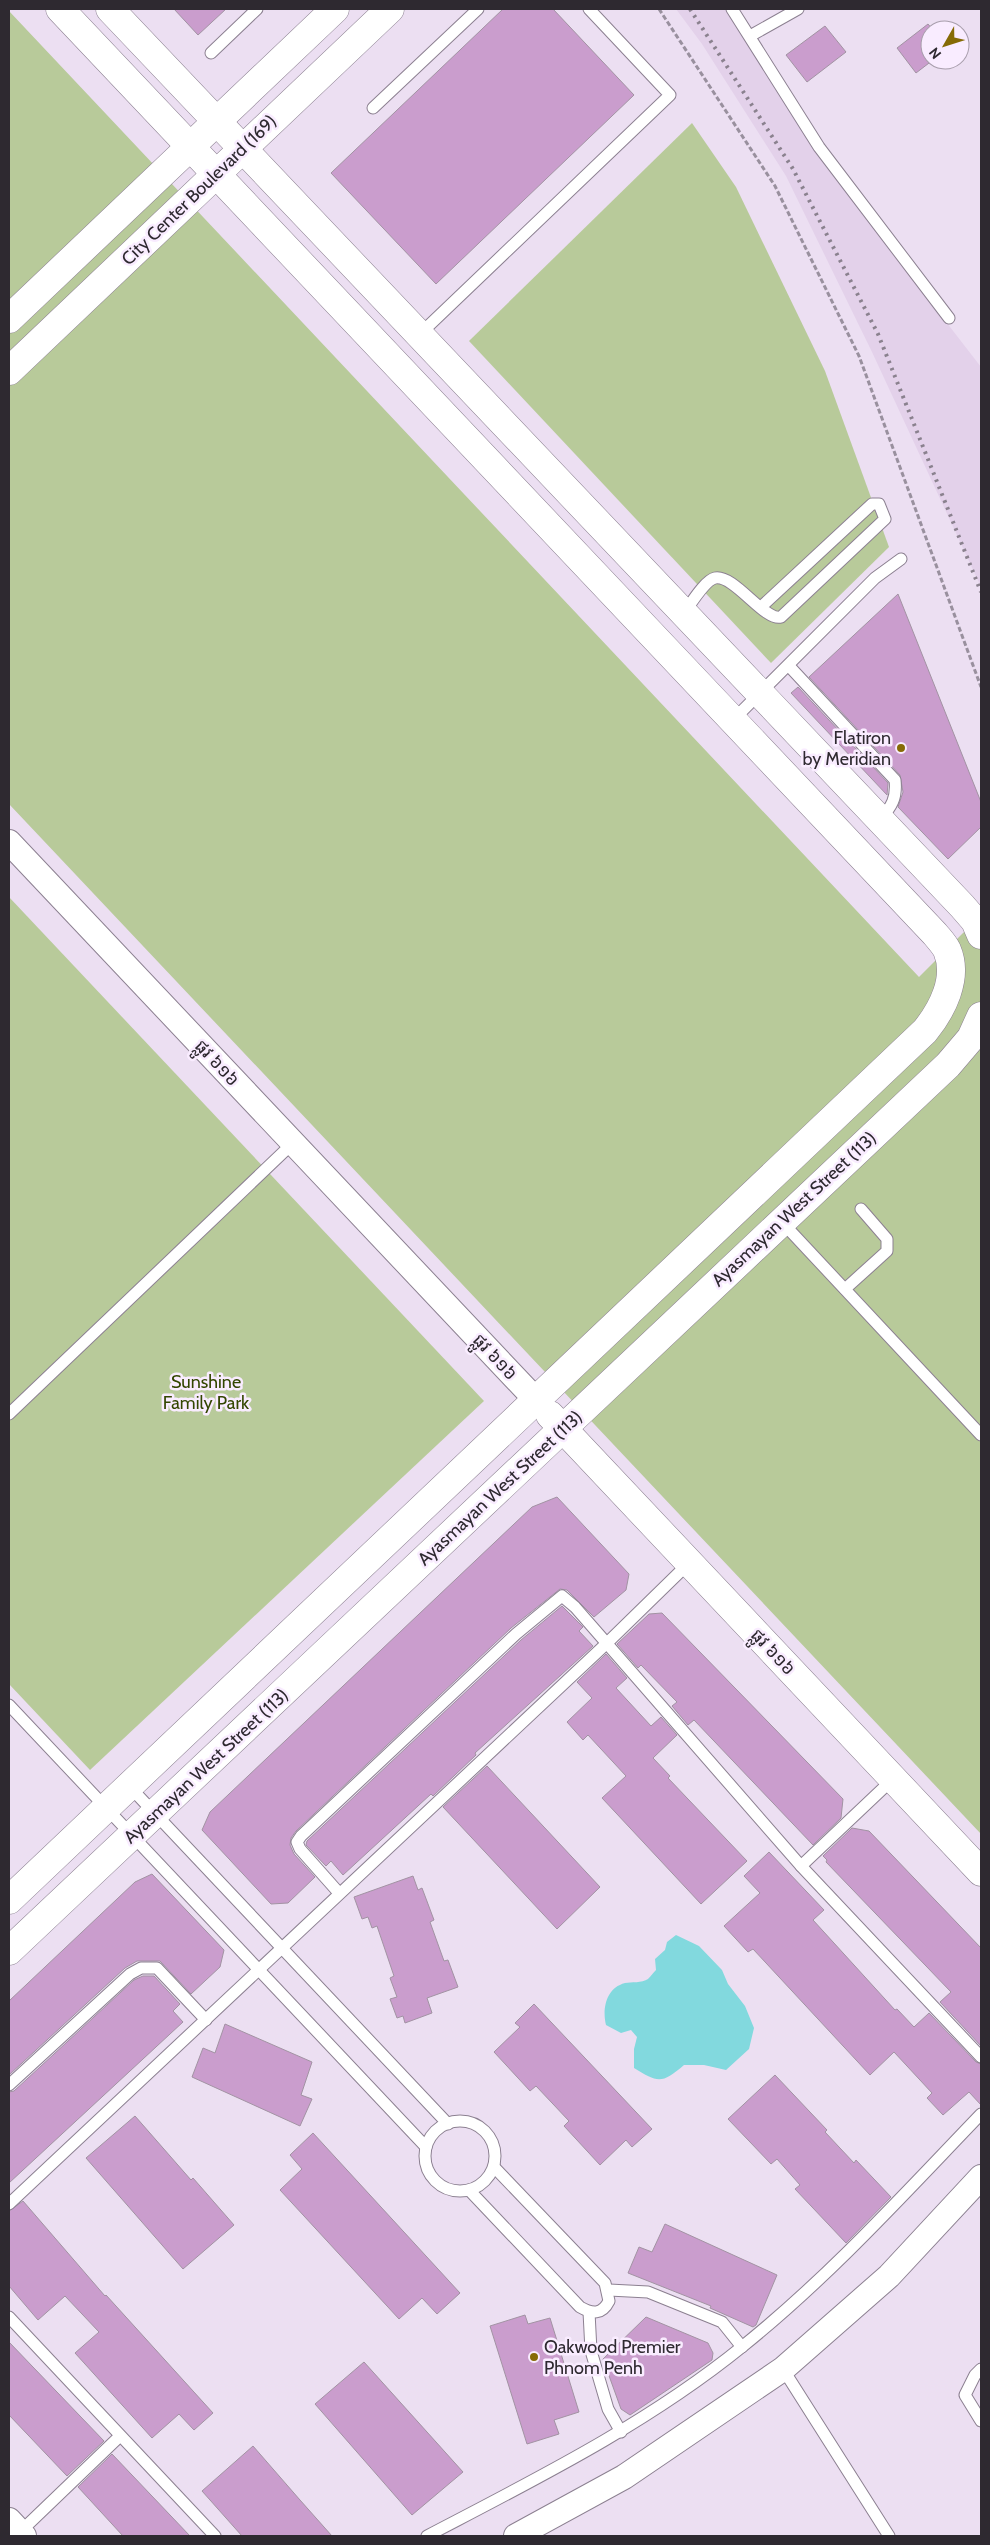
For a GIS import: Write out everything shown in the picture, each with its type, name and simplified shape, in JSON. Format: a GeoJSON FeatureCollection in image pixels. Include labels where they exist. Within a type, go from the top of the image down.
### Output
{"type":"FeatureCollection","features":[{"type":"Feature","properties":{"kind":"street"},"geometry":{"type":"LineString","coordinates":[[9,1900],[925,1032],[945,1003],[951,968],[947,950],[936,934],[60,9]]}},
{"type":"Feature","properties":{"kind":"street"},"geometry":{"type":"LineString","coordinates":[[110,9],[968,913],[975,921],[981,935]]}},
{"type":"Feature","properties":{"kind":"street"},"geometry":{"type":"LineString","coordinates":[[9,319],[335,9]]}},
{"type":"Feature","properties":{"kind":"street","name":"City Center Boulevard (169)"},"geometry":{"type":"LineString","coordinates":[[9,371],[390,9]]}},
{"type":"Feature","properties":{"kind":"street"},"geometry":{"type":"LineString","coordinates":[[426,395],[453,369]]}},
{"type":"Feature","properties":{"kind":"street"},"geometry":{"type":"LineString","coordinates":[[658,640],[684,613]]}},
{"type":"Feature","properties":{"kind":"street","name":"ផ្លូវ ៦១៦"},"geometry":{"type":"LineString","coordinates":[[9,842],[981,1872]]}},
{"type":"Feature","properties":{"kind":"street","name":"Ayasmayan West Street (113)"},"geometry":{"type":"LineString","coordinates":[[9,1952],[948,1065],[971,1038],[981,1016]]}},
{"type":"Feature","properties":{"kind":"street"},"geometry":{"type":"LineString","coordinates":[[755,1192],[782,1222]]}},
{"type":"Feature","properties":{"kind":"street"},"geometry":{"type":"LineString","coordinates":[[238,1683],[264,1711]]}},
{"type":"Feature","properties":{"kind":"street"},"geometry":{"type":"LineString","coordinates":[[516,2536],[624,2477],[783,2369],[889,2276],[981,2178]]}},
{"type":"Feature","properties":{"kind":"lane"},"geometry":{"type":"LineString","coordinates":[[211,53],[257,9]]}},
{"type":"Feature","properties":{"kind":"lane"},"geometry":{"type":"LineString","coordinates":[[373,108],[478,9]]}},
{"type":"Feature","properties":{"kind":"lane"},"geometry":{"type":"LineString","coordinates":[[420,334],[670,94],[589,9]]}},
{"type":"Feature","properties":{"kind":"lane"},"geometry":{"type":"LineString","coordinates":[[732,9],[819,147],[949,318]]}},
{"type":"Feature","properties":{"kind":"lane"},"geometry":{"type":"LineString","coordinates":[[750,36],[798,9]]}},
{"type":"Feature","properties":{"kind":"lane"},"geometry":{"type":"LineString","coordinates":[[684,613],[710,581],[716,578],[723,579],[762,606],[771,616],[781,617],[886,519],[879,504],[872,504],[762,606]]}},
{"type":"Feature","properties":{"kind":"lane"},"geometry":{"type":"LineString","coordinates":[[733,720],[875,578],[901,558]]}},
{"type":"Feature","properties":{"kind":"lane"},"geometry":{"type":"LineString","coordinates":[[789,666],[895,780],[896,793],[892,806],[880,820]]}},
{"type":"Feature","properties":{"kind":"lane"},"geometry":{"type":"LineString","coordinates":[[9,1414],[293,1143]]}},
{"type":"Feature","properties":{"kind":"lane"},"geometry":{"type":"LineString","coordinates":[[846,1289],[887,1251],[887,1239],[861,1209]]}},
{"type":"Feature","properties":{"kind":"lane"},"geometry":{"type":"LineString","coordinates":[[782,1222],[981,1435]]}},
{"type":"Feature","properties":{"kind":"lane"},"geometry":{"type":"LineString","coordinates":[[9,2204],[606,1644],[689,1563]]}},
{"type":"Feature","properties":{"kind":"lane"},"geometry":{"type":"LineString","coordinates":[[339,1893],[314,1866],[297,1842],[386,1755],[516,1634],[562,1596],[575,1607],[801,1866],[981,2057]]}},
{"type":"Feature","properties":{"kind":"lane"},"geometry":{"type":"LineString","coordinates":[[9,1705],[426,2147],[430,2174],[438,2183],[448,2189],[469,2190],[487,2179],[494,2167],[495,2155],[493,2144],[487,2134],[477,2126],[466,2122],[448,2124],[437,2130],[426,2147]]}},
{"type":"Feature","properties":{"kind":"lane"},"geometry":{"type":"LineString","coordinates":[[801,1866],[893,1779]]}},
{"type":"Feature","properties":{"kind":"lane"},"geometry":{"type":"LineString","coordinates":[[129,1786],[448,2124]]}},
{"type":"Feature","properties":{"kind":"lane"},"geometry":{"type":"LineString","coordinates":[[9,2086],[130,1974],[141,1968],[157,1968],[206,2020]]}},
{"type":"Feature","properties":{"kind":"lane"},"geometry":{"type":"LineString","coordinates":[[427,2536],[621,2432],[742,2347],[853,2248],[981,2114]]}},
{"type":"Feature","properties":{"kind":"lane"},"geometry":{"type":"LineString","coordinates":[[469,2190],[580,2306],[588,2312],[597,2313],[605,2309],[610,2301],[605,2283],[494,2167]]}},
{"type":"Feature","properties":{"kind":"lane"},"geometry":{"type":"LineString","coordinates":[[608,2290],[648,2292],[722,2322],[742,2347]]}},
{"type":"Feature","properties":{"kind":"lane"},"geometry":{"type":"LineString","coordinates":[[588,2312],[590,2352],[608,2409],[621,2432]]}},
{"type":"Feature","properties":{"kind":"lane"},"geometry":{"type":"LineString","coordinates":[[9,2317],[215,2536]]}},
{"type":"Feature","properties":{"kind":"lane"},"geometry":{"type":"LineString","coordinates":[[783,2369],[889,2536]]}},
{"type":"Feature","properties":{"kind":"lane"},"geometry":{"type":"LineString","coordinates":[[981,2369],[975,2375],[965,2395],[981,2421]]}},
{"type":"Feature","properties":{"kind":"lane"},"geometry":{"type":"LineString","coordinates":[[18,2530],[120,2436]]}},
{"type":"Feature","properties":{"kind":"path"},"geometry":{"type":"LineString","coordinates":[[659,9],[775,186],[859,356],[981,687]]}},
{"type":"Feature","properties":{"kind":"shaded area"},"geometry":{"type":"Polygon","coordinates":[[[676,9],[727,9],[817,155],[981,367],[981,587],[872,352],[786,176],[702,44],[676,9]]]}},
{"type":"Feature","properties":{"kind":"green space"},"geometry":{"type":"Polygon","coordinates":[[[9,11],[919,977],[981,915],[981,1834],[9,804],[9,11]]]}},
{"type":"Feature","properties":{"kind":"green space"},"geometry":{"type":"Polygon","coordinates":[[[692,123],[736,187],[825,371],[889,547],[771,663],[469,341],[692,123]]]}},
{"type":"Feature","properties":{"kind":"green space","name":"Sunshine Family Park"},"geometry":{"type":"Polygon","coordinates":[[[9,897],[484,1401],[90,1770],[9,1684],[9,897]]]}},
{"type":"Feature","properties":{"kind":"water"},"geometry":{"type":"Polygon","coordinates":[[[676,1935],[699,1946],[722,1970],[728,1984],[745,2006],[754,2028],[749,2049],[726,2070],[704,2065],[684,2065],[670,2076],[655,2079],[634,2068],[634,2049],[637,2037],[631,2030],[621,2033],[606,2025],[605,2006],[613,1989],[625,1983],[640,1982],[648,1979],[656,1970],[655,1959],[665,1950],[667,1942],[676,1935]]]}},
{"type":"Feature","properties":{"kind":"building"},"geometry":{"type":"Polygon","coordinates":[[[174,9],[226,9],[198,35],[174,9]]]}},
{"type":"Feature","properties":{"kind":"building"},"geometry":{"type":"Polygon","coordinates":[[[503,9],[553,9],[634,95],[436,284],[331,173],[503,9]]]}},
{"type":"Feature","properties":{"kind":"building"},"geometry":{"type":"Polygon","coordinates":[[[825,26],[846,52],[807,82],[786,55],[825,26]]]}},
{"type":"Feature","properties":{"kind":"building"},"geometry":{"type":"Polygon","coordinates":[[[920,30],[920,70],[916,73],[897,48],[920,30]]]}},
{"type":"Feature","properties":{"kind":"building","name":"Flatiron by Meridian"},"geometry":{"type":"Polygon","coordinates":[[[898,594],[981,802],[981,827],[948,859],[898,807],[903,792],[900,775],[809,677],[898,594]]]}},
{"type":"Feature","properties":{"kind":"building"},"geometry":{"type":"Polygon","coordinates":[[[798,687],[888,783],[887,795],[791,693],[798,687]]]}},
{"type":"Feature","properties":{"kind":"building"},"geometry":{"type":"Polygon","coordinates":[[[557,1497],[629,1574],[626,1590],[594,1617],[567,1590],[560,1589],[511,1628],[296,1831],[291,1838],[290,1845],[294,1854],[315,1877],[288,1903],[271,1904],[202,1830],[210,1812],[532,1507],[557,1497]]]}},
{"type":"Feature","properties":{"kind":"building"},"geometry":{"type":"Polygon","coordinates":[[[562,1606],[583,1627],[579,1631],[593,1646],[475,1753],[476,1755],[433,1796],[431,1794],[343,1875],[331,1861],[326,1866],[306,1845],[307,1841],[521,1640],[562,1606]]]}},
{"type":"Feature","properties":{"kind":"building"},"geometry":{"type":"Polygon","coordinates":[[[662,1613],[843,1799],[841,1818],[813,1845],[694,1720],[688,1725],[672,1706],[677,1702],[641,1665],[638,1668],[617,1644],[649,1614],[662,1613]]]}},
{"type":"Feature","properties":{"kind":"building"},"geometry":{"type":"Polygon","coordinates":[[[606,1654],[627,1678],[616,1688],[651,1726],[661,1717],[677,1735],[653,1758],[670,1776],[668,1778],[747,1861],[701,1904],[602,1798],[626,1776],[588,1735],[583,1740],[567,1722],[592,1698],[577,1682],[606,1654]]]}},
{"type":"Feature","properties":{"kind":"building"},"geometry":{"type":"Polygon","coordinates":[[[487,1766],[600,1887],[557,1929],[443,1807],[487,1766]]]}},
{"type":"Feature","properties":{"kind":"building"},"geometry":{"type":"Polygon","coordinates":[[[852,1828],[869,1831],[981,1948],[981,2046],[940,2002],[951,1992],[826,1862],[827,1860],[823,1856],[852,1828]]]}},
{"type":"Feature","properties":{"kind":"building"},"geometry":{"type":"Polygon","coordinates":[[[769,1852],[824,1910],[813,1920],[895,2010],[897,2009],[914,2027],[929,2013],[976,2062],[981,2064],[981,2105],[969,2092],[943,2115],[927,2098],[932,2093],[894,2052],[870,2075],[753,1949],[748,1952],[724,1926],[760,1893],[744,1876],[769,1852]]]}},
{"type":"Feature","properties":{"kind":"building"},"geometry":{"type":"Polygon","coordinates":[[[152,1874],[224,1950],[220,1967],[191,1994],[160,1961],[137,1961],[125,1968],[9,2075],[9,2001],[135,1882],[152,1874]]]}},
{"type":"Feature","properties":{"kind":"building"},"geometry":{"type":"Polygon","coordinates":[[[413,1876],[418,1890],[422,1888],[434,1920],[430,1922],[444,1961],[448,1960],[458,1987],[427,1998],[432,2013],[405,2023],[403,2016],[397,2018],[390,1999],[397,1997],[390,1978],[394,1976],[377,1926],[372,1928],[368,1917],[362,1919],[354,1897],[413,1876]]]}},
{"type":"Feature","properties":{"kind":"building"},"geometry":{"type":"Polygon","coordinates":[[[143,1976],[154,1976],[180,2004],[173,2011],[183,2022],[9,2183],[9,2092],[14,2091],[134,1980],[143,1976]]]}},
{"type":"Feature","properties":{"kind":"building"},"geometry":{"type":"Polygon","coordinates":[[[534,2004],[652,2129],[632,2147],[626,2140],[600,2165],[564,2126],[569,2121],[536,2086],[530,2091],[494,2052],[520,2027],[515,2023],[534,2004]]]}},
{"type":"Feature","properties":{"kind":"building"},"geometry":{"type":"Polygon","coordinates":[[[225,2024],[312,2062],[301,2095],[312,2099],[300,2126],[192,2077],[203,2048],[215,2053],[225,2024]]]}},
{"type":"Feature","properties":{"kind":"building"},"geometry":{"type":"Polygon","coordinates":[[[775,2075],[827,2130],[825,2132],[854,2163],[856,2160],[891,2197],[846,2243],[795,2189],[800,2185],[777,2159],[771,2164],[728,2119],[775,2075]]]}},
{"type":"Feature","properties":{"kind":"building"},"geometry":{"type":"Polygon","coordinates":[[[135,2116],[191,2180],[193,2178],[234,2225],[183,2269],[86,2158],[135,2116]]]}},
{"type":"Feature","properties":{"kind":"building"},"geometry":{"type":"Polygon","coordinates":[[[313,2133],[460,2293],[437,2314],[422,2298],[399,2319],[280,2190],[302,2169],[290,2155],[313,2133]]]}},
{"type":"Feature","properties":{"kind":"building"},"geometry":{"type":"Polygon","coordinates":[[[23,2201],[105,2296],[213,2413],[194,2430],[179,2414],[152,2438],[75,2353],[99,2332],[65,2296],[38,2320],[9,2286],[9,2211],[23,2201]]]}},
{"type":"Feature","properties":{"kind":"building"},"geometry":{"type":"Polygon","coordinates":[[[665,2224],[777,2275],[756,2325],[753,2327],[710,2308],[711,2306],[628,2273],[639,2247],[652,2252],[665,2224]]]}},
{"type":"Feature","properties":{"kind":"building"},"geometry":{"type":"Polygon","coordinates":[[[525,2315],[528,2324],[550,2318],[579,2412],[554,2420],[559,2434],[527,2444],[490,2326],[525,2315]]]}},
{"type":"Feature","properties":{"kind":"building"},"geometry":{"type":"Polygon","coordinates":[[[646,2317],[708,2343],[713,2353],[712,2360],[630,2415],[621,2409],[603,2359],[646,2317]]]}},
{"type":"Feature","properties":{"kind":"building"},"geometry":{"type":"Polygon","coordinates":[[[9,2342],[104,2441],[67,2476],[9,2415],[9,2342]]]}},
{"type":"Feature","properties":{"kind":"building"},"geometry":{"type":"Polygon","coordinates":[[[364,2362],[463,2472],[412,2515],[315,2404],[364,2362]]]}},
{"type":"Feature","properties":{"kind":"building"},"geometry":{"type":"Polygon","coordinates":[[[253,2446],[332,2536],[242,2536],[202,2491],[253,2446]]]}},
{"type":"Feature","properties":{"kind":"building"},"geometry":{"type":"Polygon","coordinates":[[[112,2454],[190,2536],[123,2536],[78,2487],[112,2454]]]}},
{"type":"Feature","properties":{"kind":"railway"},"geometry":{"type":"LineString","coordinates":[[690,9],[793,169],[878,334],[981,592]]}},
{"type":"Feature","properties":{"kind":"place","name":"Flatiron by Meridian"},"geometry":{"type":"Point","coordinates":[901,748]}},
{"type":"Feature","properties":{"kind":"place","name":"Oakwood Premier Phnom Penh"},"geometry":{"type":"Point","coordinates":[534,2357]}}]}
